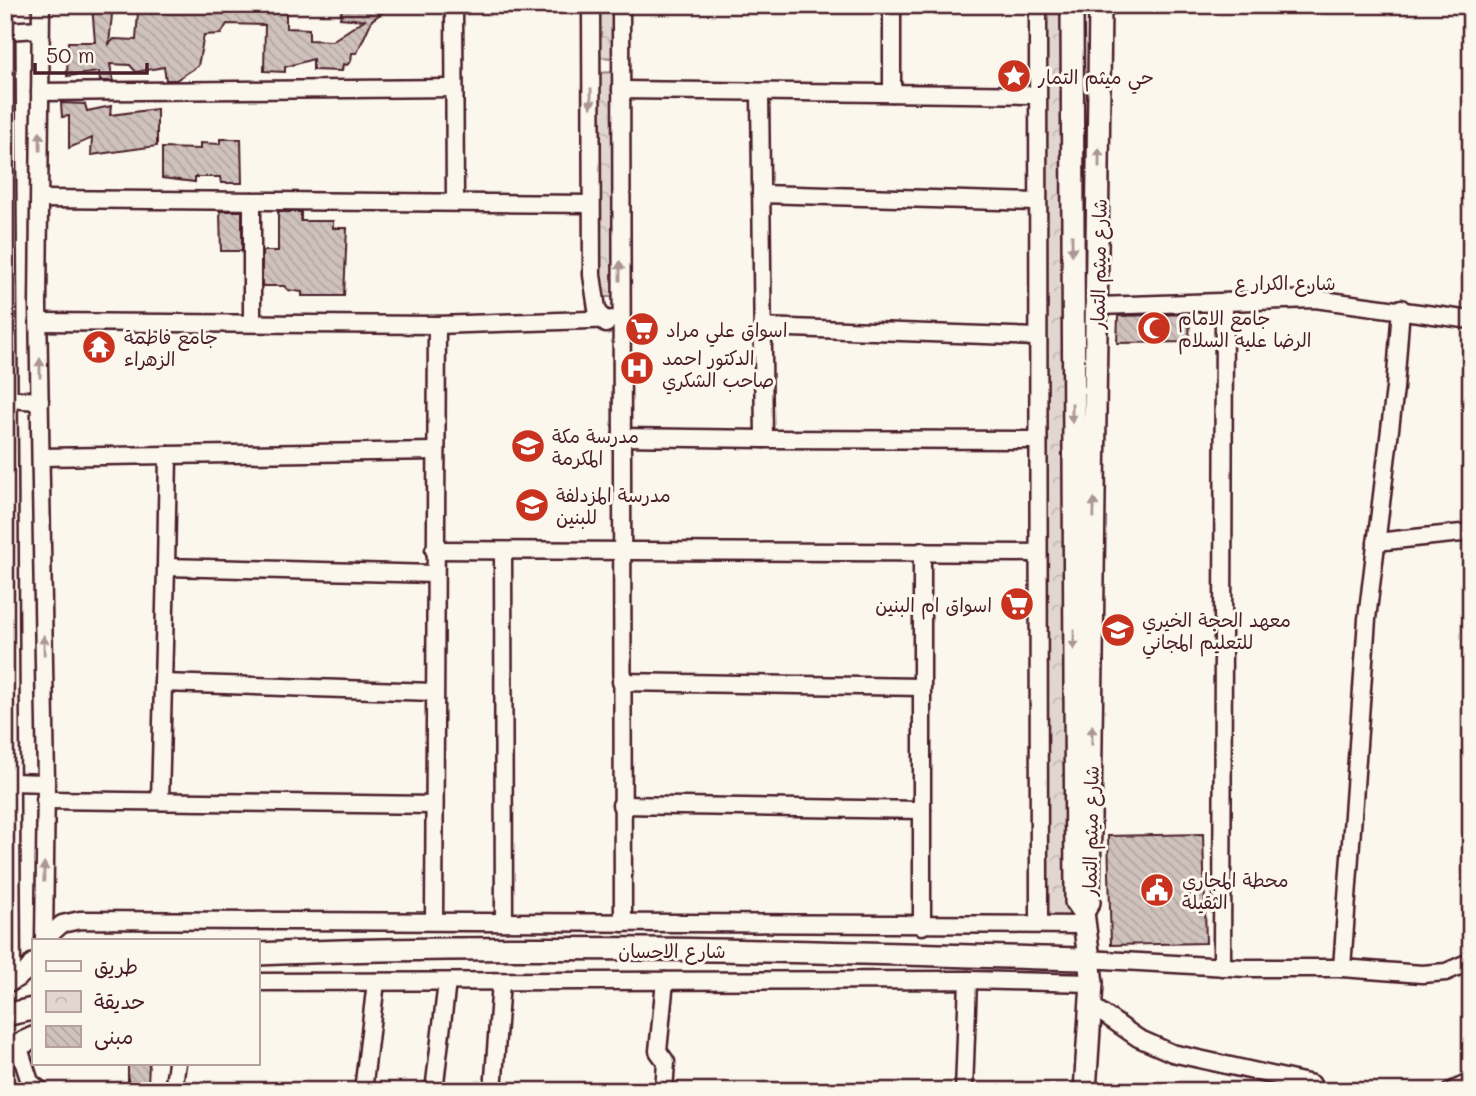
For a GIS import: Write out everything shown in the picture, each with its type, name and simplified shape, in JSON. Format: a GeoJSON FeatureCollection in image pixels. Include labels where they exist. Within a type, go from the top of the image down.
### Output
{"type":"FeatureCollection","features":[{"type":"Feature","properties":{"kind":"street"},"geometry":{"type":"LineString","coordinates":[[41,5],[40,401],[46,783],[44,939]]}},
{"type":"Feature","properties":{"kind":"street"},"geometry":{"type":"LineString","coordinates":[[454,5],[455,202]]}},
{"type":"Feature","properties":{"kind":"street"},"geometry":{"type":"LineString","coordinates":[[591,5],[593,293],[603,319],[620,340]]}},
{"type":"Feature","properties":{"kind":"street"},"geometry":{"type":"LineString","coordinates":[[621,5],[623,923]]}},
{"type":"Feature","properties":{"kind":"street"},"geometry":{"type":"LineString","coordinates":[[892,5],[892,93]]}},
{"type":"Feature","properties":{"kind":"street"},"geometry":{"type":"LineString","coordinates":[[1038,5],[1039,925]]}},
{"type":"Feature","properties":{"kind":"street","name":"شارع ميثم التمار"},"geometry":{"type":"LineString","coordinates":[[1072,5],[1076,902],[1084,918]]}},
{"type":"Feature","properties":{"kind":"street","name":"شارع ميثم التمار"},"geometry":{"type":"LineString","coordinates":[[1084,918],[1089,902],[1100,5]]}},
{"type":"Feature","properties":{"kind":"street"},"geometry":{"type":"LineString","coordinates":[[8,982],[12,782],[6,515],[6,31],[40,29]]}},
{"type":"Feature","properties":{"kind":"street"},"geometry":{"type":"LineString","coordinates":[[590,65],[621,66]]}},
{"type":"Feature","properties":{"kind":"street"},"geometry":{"type":"LineString","coordinates":[[40,92],[454,88]]}},
{"type":"Feature","properties":{"kind":"street"},"geometry":{"type":"LineString","coordinates":[[621,90],[1037,95]]}},
{"type":"Feature","properties":{"kind":"street"},"geometry":{"type":"LineString","coordinates":[[760,93],[764,439]]}},
{"type":"Feature","properties":{"kind":"street"},"geometry":{"type":"LineString","coordinates":[[761,194],[1037,202]]}},
{"type":"Feature","properties":{"kind":"street"},"geometry":{"type":"LineString","coordinates":[[41,200],[591,204]]}},
{"type":"Feature","properties":{"kind":"street"},"geometry":{"type":"LineString","coordinates":[[251,201],[252,323]]}},
{"type":"Feature","properties":{"kind":"street","name":"شارع الكرار ع"},"geometry":{"type":"LineString","coordinates":[[1098,306],[1315,299],[1401,308],[1471,320]]}},
{"type":"Feature","properties":{"kind":"street"},"geometry":{"type":"LineString","coordinates":[[1222,967],[1224,303]]}},
{"type":"Feature","properties":{"kind":"street"},"geometry":{"type":"LineString","coordinates":[[1342,968],[1367,619],[1395,388],[1401,308]]}},
{"type":"Feature","properties":{"kind":"street"},"geometry":{"type":"LineString","coordinates":[[40,322],[437,325],[620,319]]}},
{"type":"Feature","properties":{"kind":"street"},"geometry":{"type":"LineString","coordinates":[[434,921],[433,692],[437,325]]}},
{"type":"Feature","properties":{"kind":"street"},"geometry":{"type":"LineString","coordinates":[[763,327],[1037,337]]}},
{"type":"Feature","properties":{"kind":"street"},"geometry":{"type":"LineString","coordinates":[[7,399],[40,401]]}},
{"type":"Feature","properties":{"kind":"street"},"geometry":{"type":"LineString","coordinates":[[621,437],[1038,440]]}},
{"type":"Feature","properties":{"kind":"street"},"geometry":{"type":"LineString","coordinates":[[41,457],[435,451]]}},
{"type":"Feature","properties":{"kind":"street"},"geometry":{"type":"LineString","coordinates":[[160,801],[168,455]]}},
{"type":"Feature","properties":{"kind":"street"},"geometry":{"type":"LineString","coordinates":[[1376,542],[1471,532]]}},
{"type":"Feature","properties":{"kind":"street"},"geometry":{"type":"LineString","coordinates":[[434,550],[1038,553]]}},
{"type":"Feature","properties":{"kind":"street"},"geometry":{"type":"LineString","coordinates":[[503,551],[504,922]]}},
{"type":"Feature","properties":{"kind":"street"},"geometry":{"type":"LineString","coordinates":[[922,551],[922,926]]}},
{"type":"Feature","properties":{"kind":"street"},"geometry":{"type":"LineString","coordinates":[[166,566],[434,574]]}},
{"type":"Feature","properties":{"kind":"street"},"geometry":{"type":"LineString","coordinates":[[621,682],[922,687]]}},
{"type":"Feature","properties":{"kind":"street"},"geometry":{"type":"LineString","coordinates":[[163,683],[433,692]]}},
{"type":"Feature","properties":{"kind":"street"},"geometry":{"type":"LineString","coordinates":[[12,782],[46,783]]}},
{"type":"Feature","properties":{"kind":"street"},"geometry":{"type":"LineString","coordinates":[[45,800],[433,805]]}},
{"type":"Feature","properties":{"kind":"street"},"geometry":{"type":"LineString","coordinates":[[621,805],[922,810]]}},
{"type":"Feature","properties":{"kind":"street"},"geometry":{"type":"LineString","coordinates":[[45,939],[62,924],[70,921],[434,921],[922,926],[1039,925],[1084,918],[1092,983],[1085,1091]]}},
{"type":"Feature","properties":{"kind":"street","name":"شارع الاحسان"},"geometry":{"type":"LineString","coordinates":[[259,954],[375,949],[732,950],[1087,959]]}},
{"type":"Feature","properties":{"kind":"street"},"geometry":{"type":"LineString","coordinates":[[1087,959],[1222,967],[1342,968],[1434,974],[1471,961]]}},
{"type":"Feature","properties":{"kind":"street"},"geometry":{"type":"LineString","coordinates":[[8,982],[32,962]]}},
{"type":"Feature","properties":{"kind":"street"},"geometry":{"type":"LineString","coordinates":[[664,1091],[666,1062],[659,1051],[665,981]]}},
{"type":"Feature","properties":{"kind":"street"},"geometry":{"type":"LineString","coordinates":[[964,1091],[968,981]]}},
{"type":"Feature","properties":{"kind":"street"},"geometry":{"type":"LineString","coordinates":[[259,982],[1092,983]]}},
{"type":"Feature","properties":{"kind":"street"},"geometry":{"type":"LineString","coordinates":[[363,1091],[376,982]]}},
{"type":"Feature","properties":{"kind":"street"},"geometry":{"type":"LineString","coordinates":[[434,1091],[447,982]]}},
{"type":"Feature","properties":{"kind":"street"},"geometry":{"type":"LineString","coordinates":[[493,1091],[501,982]]}},
{"type":"Feature","properties":{"kind":"street"},"geometry":{"type":"LineString","coordinates":[[1092,1006],[1138,1038],[1172,1053],[1312,1084],[1311,1091]]}},
{"type":"Feature","properties":{"kind":"street"},"geometry":{"type":"LineString","coordinates":[[5,1015],[32,1009]]}},
{"type":"Feature","properties":{"kind":"street"},"geometry":{"type":"LineString","coordinates":[[19,1043],[30,1082],[41,1091]]}},
{"type":"Feature","properties":{"kind":"street"},"geometry":{"type":"LineString","coordinates":[[173,1091],[177,1064]]}},
{"type":"Feature","properties":{"kind":"street"},"geometry":{"type":"LineString","coordinates":[[1451,1091],[1471,1082]]}},
{"type":"Feature","properties":{"kind":"green space"},"geometry":{"type":"Polygon","coordinates":[[[595,5],[617,5],[616,58],[595,57],[595,5]]]}},
{"type":"Feature","properties":{"kind":"green space"},"geometry":{"type":"Polygon","coordinates":[[[1042,5],[1067,5],[1069,917],[1043,917],[1042,5]]]}},
{"type":"Feature","properties":{"kind":"green space"},"geometry":{"type":"Polygon","coordinates":[[[615,72],[616,297],[598,297],[596,73],[615,72]]]}},
{"type":"Feature","properties":{"kind":"building"},"geometry":{"type":"Polygon","coordinates":[[[92,5],[113,5],[109,44],[114,39],[136,40],[138,12],[143,7],[165,10],[182,5],[286,5],[286,28],[309,29],[309,40],[332,41],[364,20],[340,18],[343,5],[393,5],[372,20],[357,53],[352,53],[351,61],[347,65],[343,64],[342,71],[313,70],[313,59],[285,67],[285,72],[264,71],[265,25],[227,24],[221,34],[204,35],[198,66],[176,80],[166,80],[164,67],[136,72],[130,65],[110,64],[113,81],[100,81],[99,72],[67,76],[68,42],[95,42],[92,5]]]}},
{"type":"Feature","properties":{"kind":"building"},"geometry":{"type":"Polygon","coordinates":[[[61,103],[85,104],[87,111],[111,106],[110,115],[157,109],[157,146],[91,155],[92,138],[69,148],[69,116],[62,117],[61,103]]]}},
{"type":"Feature","properties":{"kind":"building"},"geometry":{"type":"Polygon","coordinates":[[[220,139],[241,139],[242,183],[221,183],[220,177],[195,177],[195,182],[162,178],[162,148],[200,149],[200,143],[220,144],[220,139]]]}},
{"type":"Feature","properties":{"kind":"building"},"geometry":{"type":"Polygon","coordinates":[[[220,211],[242,211],[242,251],[221,251],[220,211]]]}},
{"type":"Feature","properties":{"kind":"building"},"geometry":{"type":"Polygon","coordinates":[[[278,212],[301,212],[301,221],[333,221],[333,228],[347,228],[344,296],[302,296],[302,292],[288,290],[284,286],[262,286],[262,251],[278,251],[278,212]]]}},
{"type":"Feature","properties":{"kind":"building","name":"جامع الامام الرضا عليه السلام"},"geometry":{"type":"Polygon","coordinates":[[[1190,314],[1189,342],[1117,343],[1118,316],[1190,314]]]}},
{"type":"Feature","properties":{"kind":"building","name":"محطة المجاري الثقيلة"},"geometry":{"type":"Polygon","coordinates":[[[1203,834],[1206,943],[1111,945],[1108,836],[1203,834]]]}},
{"type":"Feature","properties":{"kind":"building"},"geometry":{"type":"Polygon","coordinates":[[[128,1064],[149,1064],[148,1085],[128,1085],[128,1064]]]}},
{"type":"Feature","properties":{"kind":"place","name":"حي ميثم التمار"},"geometry":{"type":"Point","coordinates":[1014,76]}},
{"type":"Feature","properties":{"kind":"place","name":"جامع الامام الرضا عليه السلام"},"geometry":{"type":"Point","coordinates":[1154,328]}},
{"type":"Feature","properties":{"kind":"place","name":"اسواق علي مراد"},"geometry":{"type":"Point","coordinates":[642,329]}},
{"type":"Feature","properties":{"kind":"place","name":"جامع فاطمة الزهراء"},"geometry":{"type":"Point","coordinates":[99,347]}},
{"type":"Feature","properties":{"kind":"place","name":"الدكتور احمد صاحب الشكري"},"geometry":{"type":"Point","coordinates":[637,368]}},
{"type":"Feature","properties":{"kind":"place","name":"مدرسة مكة المكرمة"},"geometry":{"type":"Point","coordinates":[528,446]}},
{"type":"Feature","properties":{"kind":"place","name":"مدرسة المزدلفة للبنين"},"geometry":{"type":"Point","coordinates":[532,505]}},
{"type":"Feature","properties":{"kind":"place","name":"اسواق ام البنين"},"geometry":{"type":"Point","coordinates":[1017,604]}},
{"type":"Feature","properties":{"kind":"place","name":"معهد الحجة الخيري للتعليم المجاني"},"geometry":{"type":"Point","coordinates":[1118,630]}},
{"type":"Feature","properties":{"kind":"place","name":"محطة المجاري الثقيلة"},"geometry":{"type":"Point","coordinates":[1157,890]}}]}
